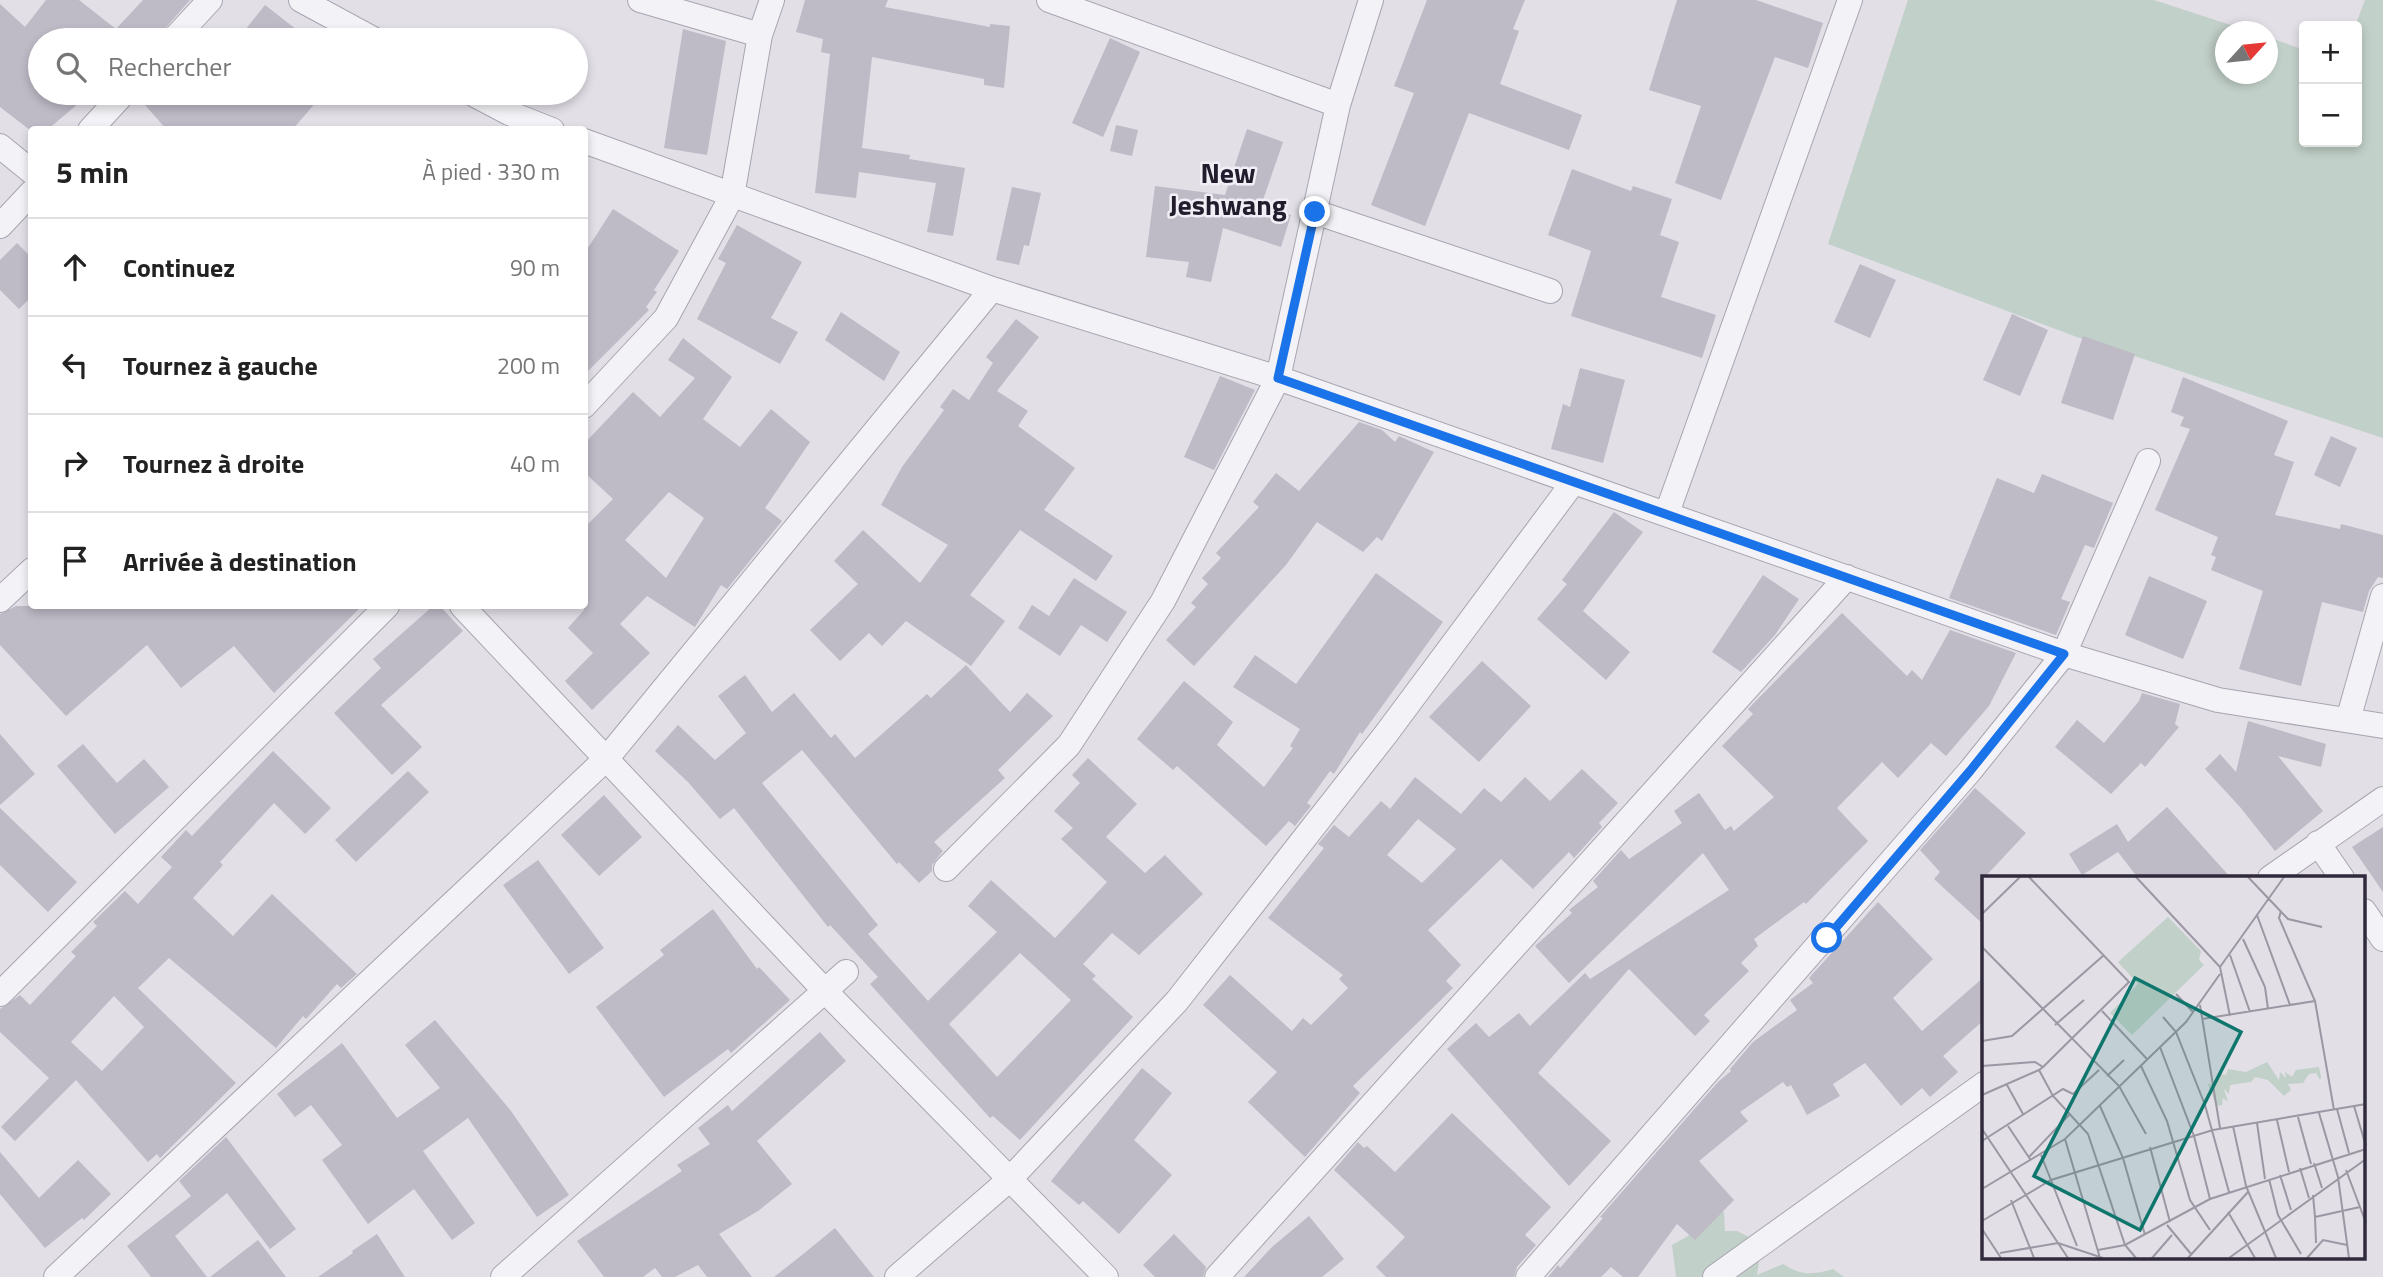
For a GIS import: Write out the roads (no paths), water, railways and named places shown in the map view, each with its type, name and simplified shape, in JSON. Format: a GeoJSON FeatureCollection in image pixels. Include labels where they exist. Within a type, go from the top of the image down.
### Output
{"type":"FeatureCollection","features":[{"type":"Feature","properties":{"kind":"street"},"geometry":{"type":"LineString","coordinates":[[184,28],[210,0]]}},
{"type":"Feature","properties":{"kind":"street"},"geometry":{"type":"LineString","coordinates":[[301,0],[353,28]]}},
{"type":"Feature","properties":{"kind":"street"},"geometry":{"type":"LineString","coordinates":[[640,0],[760,35]]}},
{"type":"Feature","properties":{"kind":"street"},"geometry":{"type":"LineString","coordinates":[[588,402],[666,318],[732,196],[760,35],[772,0]]}},
{"type":"Feature","properties":{"kind":"street"},"geometry":{"type":"LineString","coordinates":[[1049,0],[1338,105]]}},
{"type":"Feature","properties":{"kind":"street"},"geometry":{"type":"LineString","coordinates":[[946,870],[1069,745],[1163,601],[1278,378],[1338,105],[1371,0]]}},
{"type":"Feature","properties":{"kind":"street"},"geometry":{"type":"LineString","coordinates":[[1667,513],[1850,0]]}},
{"type":"Feature","properties":{"kind":"street"},"geometry":{"type":"LineString","coordinates":[[94,126],[113,105]]}},
{"type":"Feature","properties":{"kind":"street"},"geometry":{"type":"LineString","coordinates":[[484,105],[501,121],[529,126]]}},
{"type":"Feature","properties":{"kind":"street"},"geometry":{"type":"LineString","coordinates":[[588,142],[992,289],[1278,378],[1572,484],[1667,513],[2064,654],[2218,700],[2383,726]]}},
{"type":"Feature","properties":{"kind":"street"},"geometry":{"type":"LineString","coordinates":[[0,146],[28,169]]}},
{"type":"Feature","properties":{"kind":"street"},"geometry":{"type":"LineString","coordinates":[[0,226],[28,196]]}},
{"type":"Feature","properties":{"kind":"street"},"geometry":{"type":"LineString","coordinates":[[1315,212],[1550,291]]}},
{"type":"Feature","properties":{"kind":"street"},"geometry":{"type":"LineString","coordinates":[[56,1277],[607,758],[992,289]]}},
{"type":"Feature","properties":{"kind":"street"},"geometry":{"type":"LineString","coordinates":[[1528,1277],[1935,813],[2064,654],[2148,461]]}},
{"type":"Feature","properties":{"kind":"street"},"geometry":{"type":"LineString","coordinates":[[897,1277],[1010,1179],[1177,1001],[1386,734],[1572,484]]}},
{"type":"Feature","properties":{"kind":"street"},"geometry":{"type":"LineString","coordinates":[[0,600],[28,574]]}},
{"type":"Feature","properties":{"kind":"street"},"geometry":{"type":"LineString","coordinates":[[1217,1277],[1847,577]]}},
{"type":"Feature","properties":{"kind":"street"},"geometry":{"type":"LineString","coordinates":[[2348,720],[2383,596]]}},
{"type":"Feature","properties":{"kind":"street"},"geometry":{"type":"LineString","coordinates":[[0,994],[384,609]]}},
{"type":"Feature","properties":{"kind":"street"},"geometry":{"type":"LineString","coordinates":[[465,609],[826,992],[1106,1277]]}},
{"type":"Feature","properties":{"kind":"street"},"geometry":{"type":"LineString","coordinates":[[2273,876],[2383,799]]}},
{"type":"Feature","properties":{"kind":"street"},"geometry":{"type":"LineString","coordinates":[[2318,843],[2341,876]]}},
{"type":"Feature","properties":{"kind":"street"},"geometry":{"type":"LineString","coordinates":[[2366,914],[2383,939]]}},
{"type":"Feature","properties":{"kind":"street"},"geometry":{"type":"LineString","coordinates":[[503,1277],[846,972]]}},
{"type":"Feature","properties":{"kind":"street"},"geometry":{"type":"LineString","coordinates":[[1715,1277],[1982,1085]]}},
{"type":"Feature","properties":{"kind":"district","name":"New Jeshwang"},"geometry":{"type":"Point","coordinates":[1228,188]}}]}
